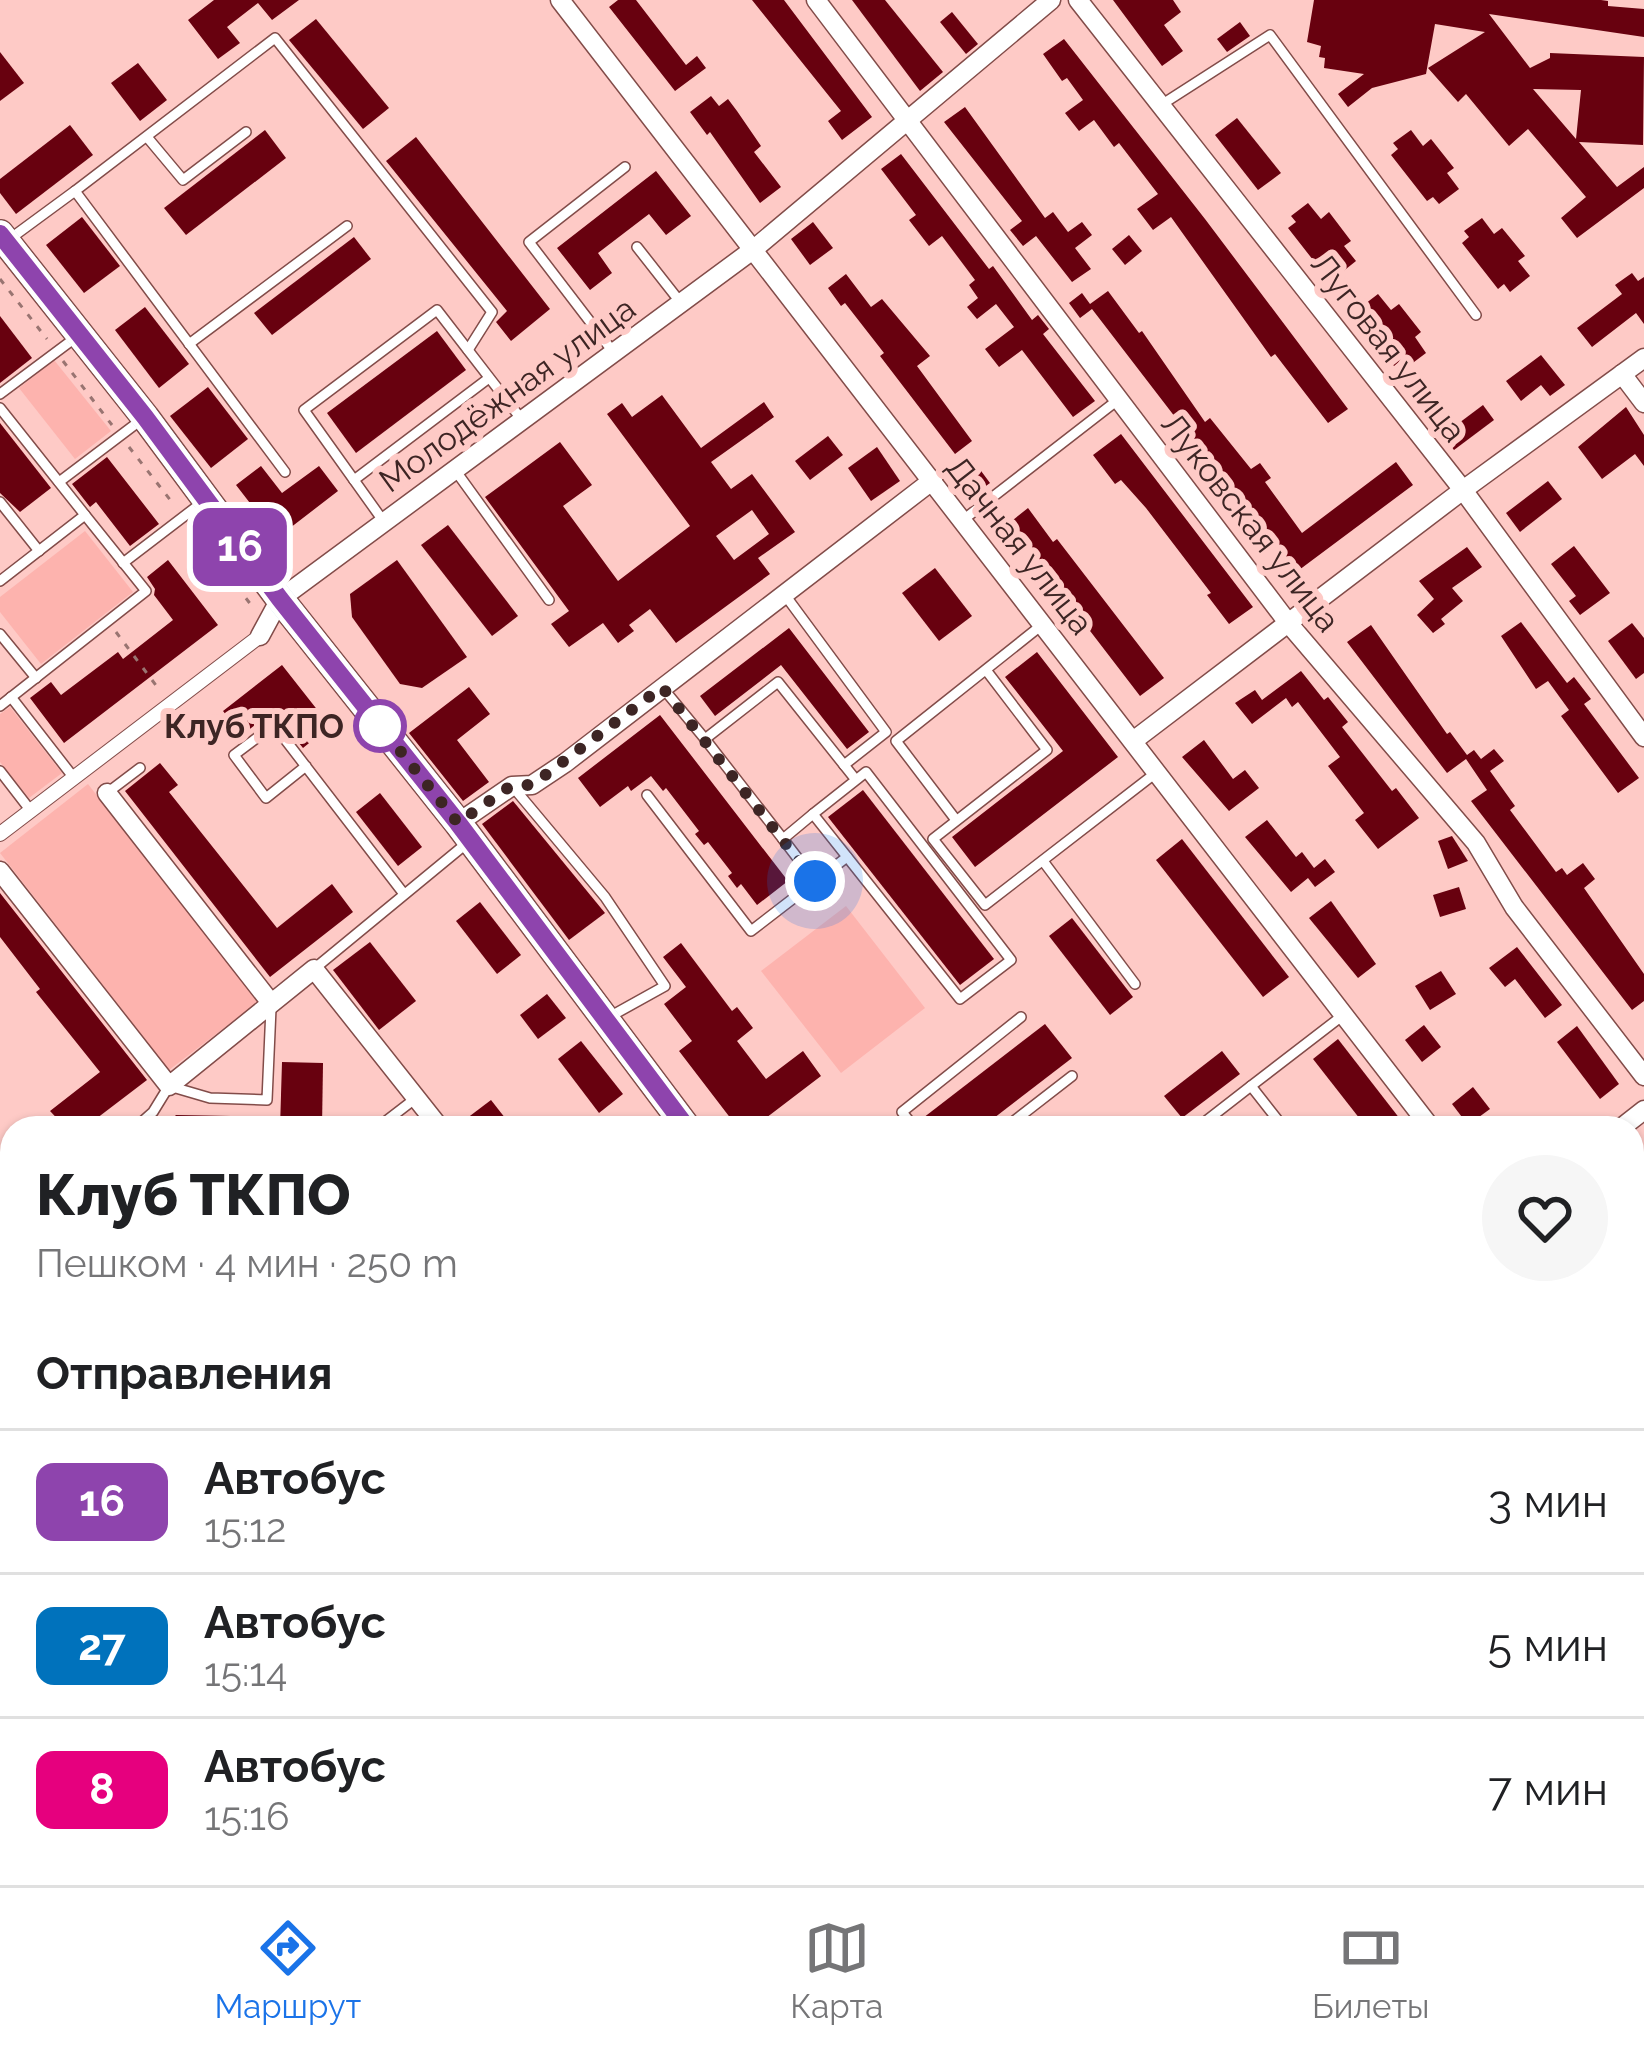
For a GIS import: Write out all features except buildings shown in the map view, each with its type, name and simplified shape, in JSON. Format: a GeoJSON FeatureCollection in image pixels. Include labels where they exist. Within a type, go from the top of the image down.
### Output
{"type":"FeatureCollection","features":[{"type":"Feature","properties":{"kind":"main road"},"geometry":{"type":"LineString","coordinates":[[2,241],[68,343],[145,417],[194,509],[280,599],[465,832],[606,1019],[671,1116]]}},
{"type":"Feature","properties":{"kind":"street","name":"Луковская улица"},"geometry":{"type":"LineString","coordinates":[[816,0],[1289,624],[1476,843],[1514,908],[1644,1076]]}},
{"type":"Feature","properties":{"kind":"street","name":"Молодёжная улица"},"geometry":{"type":"LineString","coordinates":[[0,834],[264,631],[280,599],[754,249],[1051,0]]}},
{"type":"Feature","properties":{"kind":"street","name":"Луговая улица"},"geometry":{"type":"LineString","coordinates":[[1078,0],[1463,490],[1644,737]]}},
{"type":"Feature","properties":{"kind":"street","name":"Дачная улица"},"geometry":{"type":"LineString","coordinates":[[563,1],[1422,1116]]}},
{"type":"Feature","properties":{"kind":"street"},"geometry":{"type":"LineString","coordinates":[[1133,741],[1644,358]]}},
{"type":"Feature","properties":{"kind":"street"},"geometry":{"type":"LineString","coordinates":[[1622,374],[1644,403]]}},
{"type":"Feature","properties":{"kind":"street"},"geometry":{"type":"LineString","coordinates":[[465,832],[512,785],[532,785],[932,480]]}},
{"type":"Feature","properties":{"kind":"street"},"geometry":{"type":"LineString","coordinates":[[107,793],[271,1003]]}},
{"type":"Feature","properties":{"kind":"street"},"geometry":{"type":"LineString","coordinates":[[0,871],[169,1086],[314,969],[430,1116]]}},
{"type":"Feature","properties":{"kind":"lane"},"geometry":{"type":"LineString","coordinates":[[1162,104],[1270,35],[1476,315]]}},
{"type":"Feature","properties":{"kind":"lane"},"geometry":{"type":"LineString","coordinates":[[2,241],[275,38],[492,312],[468,350]]}},
{"type":"Feature","properties":{"kind":"lane"},"geometry":{"type":"LineString","coordinates":[[148,136],[183,180],[246,132]]}},
{"type":"Feature","properties":{"kind":"lane"},"geometry":{"type":"LineString","coordinates":[[614,352],[530,242],[625,167]]}},
{"type":"Feature","properties":{"kind":"lane"},"geometry":{"type":"LineString","coordinates":[[75,191],[284,472]]}},
{"type":"Feature","properties":{"kind":"lane"},"geometry":{"type":"LineString","coordinates":[[189,344],[347,226]]}},
{"type":"Feature","properties":{"kind":"lane"},"geometry":{"type":"LineString","coordinates":[[637,247],[682,303]]}},
{"type":"Feature","properties":{"kind":"lane"},"geometry":{"type":"LineString","coordinates":[[384,522],[304,410],[437,310],[522,420]]}},
{"type":"Feature","properties":{"kind":"lane"},"geometry":{"type":"LineString","coordinates":[[0,394],[68,343]]}},
{"type":"Feature","properties":{"kind":"lane"},"geometry":{"type":"LineString","coordinates":[[354,480],[489,378]]}},
{"type":"Feature","properties":{"kind":"lane"},"geometry":{"type":"LineString","coordinates":[[963,520],[1119,399]]}},
{"type":"Feature","properties":{"kind":"lane"},"geometry":{"type":"LineString","coordinates":[[0,408],[146,592],[0,706]]}},
{"type":"Feature","properties":{"kind":"lane"},"geometry":{"type":"LineString","coordinates":[[59,482],[145,417]]}},
{"type":"Feature","properties":{"kind":"lane"},"geometry":{"type":"LineString","coordinates":[[455,470],[549,600]]}},
{"type":"Feature","properties":{"kind":"lane"},"geometry":{"type":"LineString","coordinates":[[0,502],[39,551]]}},
{"type":"Feature","properties":{"kind":"lane"},"geometry":{"type":"LineString","coordinates":[[123,563],[194,509]]}},
{"type":"Feature","properties":{"kind":"lane"},"geometry":{"type":"LineString","coordinates":[[0,581],[85,515]]}},
{"type":"Feature","properties":{"kind":"lane"},"geometry":{"type":"LineString","coordinates":[[784,594],[886,732],[844,765]]}},
{"type":"Feature","properties":{"kind":"lane"},"geometry":{"type":"LineString","coordinates":[[956,820],[896,742],[1043,624]]}},
{"type":"Feature","properties":{"kind":"lane"},"geometry":{"type":"LineString","coordinates":[[0,634],[36,678]]}},
{"type":"Feature","properties":{"kind":"lane"},"geometry":{"type":"LineString","coordinates":[[986,670],[1047,750],[933,839],[985,905],[1157,772]]}},
{"type":"Feature","properties":{"kind":"lane"},"geometry":{"type":"LineString","coordinates":[[705,739],[778,682],[856,780]]}},
{"type":"Feature","properties":{"kind":"lane"},"geometry":{"type":"LineString","coordinates":[[662,687],[815,881]]}},
{"type":"Feature","properties":{"kind":"lane"},"geometry":{"type":"LineString","coordinates":[[11,697],[74,778]]}},
{"type":"Feature","properties":{"kind":"lane"},"geometry":{"type":"LineString","coordinates":[[306,766],[266,798],[234,755],[274,725],[306,766],[404,894]]}},
{"type":"Feature","properties":{"kind":"lane"},"geometry":{"type":"LineString","coordinates":[[107,793],[140,768]]}},
{"type":"Feature","properties":{"kind":"lane"},"geometry":{"type":"LineString","coordinates":[[0,771],[31,811]]}},
{"type":"Feature","properties":{"kind":"lane"},"geometry":{"type":"LineString","coordinates":[[783,839],[813,814],[866,772],[1011,960],[960,999],[813,814]]}},
{"type":"Feature","properties":{"kind":"lane"},"geometry":{"type":"LineString","coordinates":[[512,785],[605,897],[664,986],[606,1019]]}},
{"type":"Feature","properties":{"kind":"lane"},"geometry":{"type":"LineString","coordinates":[[647,796],[752,931],[847,857]]}},
{"type":"Feature","properties":{"kind":"lane"},"geometry":{"type":"LineString","coordinates":[[314,969],[404,894],[465,832]]}},
{"type":"Feature","properties":{"kind":"lane"},"geometry":{"type":"LineString","coordinates":[[1043,860],[1135,983]]}},
{"type":"Feature","properties":{"kind":"lane"},"geometry":{"type":"LineString","coordinates":[[148,1116],[169,1086],[210,1098],[267,1100],[271,1003]]}},
{"type":"Feature","properties":{"kind":"lane"},"geometry":{"type":"LineString","coordinates":[[1212,1116],[1343,1014]]}},
{"type":"Feature","properties":{"kind":"lane"},"geometry":{"type":"LineString","coordinates":[[905,1116],[902,1112],[1021,1017]]}},
{"type":"Feature","properties":{"kind":"lane"},"geometry":{"type":"LineString","coordinates":[[1020,1116],[1072,1076]]}},
{"type":"Feature","properties":{"kind":"lane"},"geometry":{"type":"LineString","coordinates":[[1251,1085],[1275,1116]]}},
{"type":"Feature","properties":{"kind":"lane"},"geometry":{"type":"LineString","coordinates":[[393,1116],[416,1098]]}},
{"type":"Feature","properties":{"kind":"path"},"geometry":{"type":"LineString","coordinates":[[0,279],[68,343],[121,436],[194,509],[264,631]]}},
{"type":"Feature","properties":{"kind":"path"},"geometry":{"type":"LineString","coordinates":[[108,621],[170,704]]}},
{"type":"Feature","properties":{"kind":"shaded area"},"geometry":{"type":"Polygon","coordinates":[[[54,360],[111,431],[75,459],[19,388],[54,360]]]}},
{"type":"Feature","properties":{"kind":"shaded area"},"geometry":{"type":"Polygon","coordinates":[[[85,531],[133,592],[41,664],[0,612],[0,597],[85,531]]]}},
{"type":"Feature","properties":{"kind":"shaded area"},"geometry":{"type":"Polygon","coordinates":[[[10,707],[62,773],[29,798],[0,762],[0,714],[10,707]]]}},
{"type":"Feature","properties":{"kind":"shaded area"},"geometry":{"type":"Polygon","coordinates":[[[88,784],[258,1002],[169,1070],[0,853],[88,784]]]}},
{"type":"Feature","properties":{"kind":"shaded area"},"geometry":{"type":"Polygon","coordinates":[[[846,906],[925,1008],[841,1073],[761,971],[846,906]]]}},
{"type":"Feature","properties":{"kind":"bus line","name":"16"},"geometry":{"type":"LineString","coordinates":[[0,234],[458,823],[679,1116]]}},
{"type":"Feature","properties":{"kind":"place","name":"Клуб ТКПО"},"geometry":{"type":"Point","coordinates":[380,726]}},
{"type":"Feature","properties":{"kind":"route"},"geometry":{"type":"LineString","coordinates":[[380,726],[377,722],[458,823],[512,785],[532,785],[565,763],[662,687],[815,881]]}}]}
